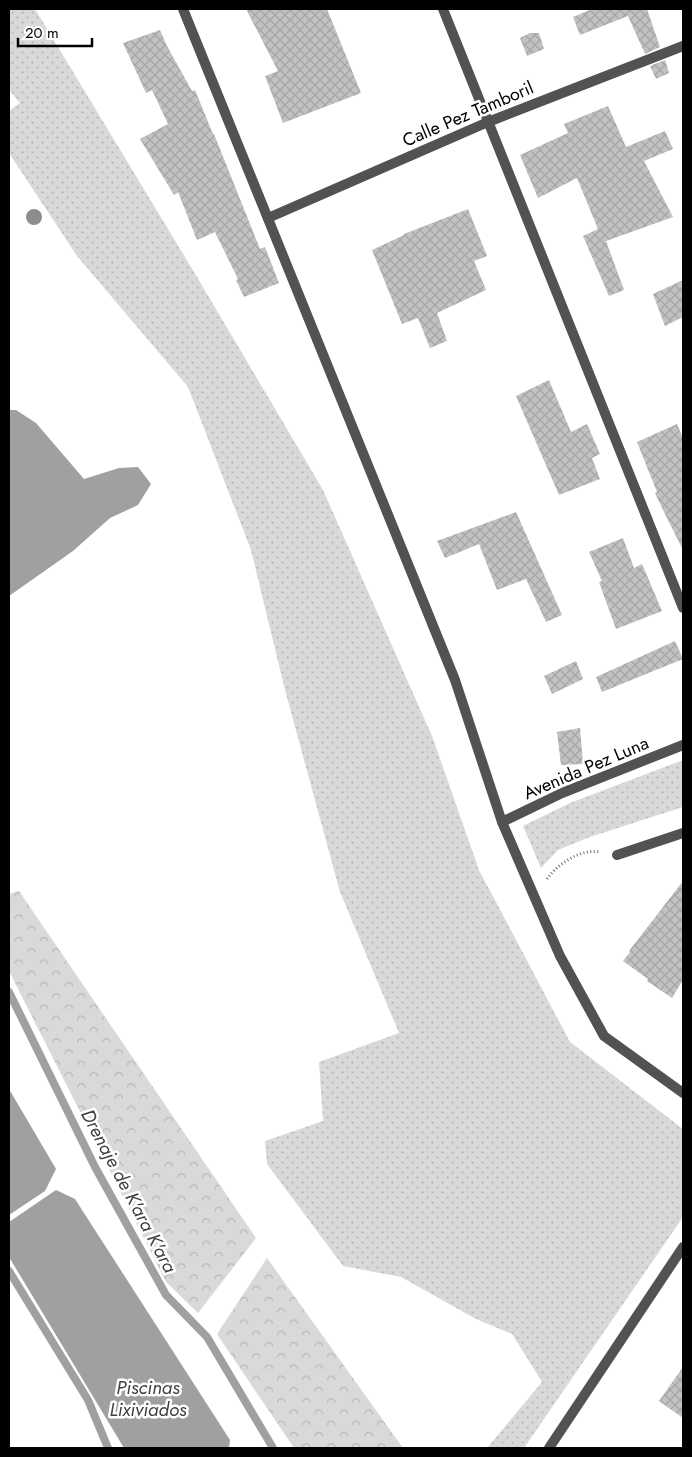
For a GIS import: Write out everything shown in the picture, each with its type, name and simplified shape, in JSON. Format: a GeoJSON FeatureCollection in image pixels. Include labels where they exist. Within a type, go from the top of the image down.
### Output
{"type":"FeatureCollection","features":[{"type":"Feature","properties":{"kind":"street"},"geometry":{"type":"LineString","coordinates":[[183,9],[455,680],[502,822],[560,956],[604,1036],[683,1093]]}},
{"type":"Feature","properties":{"kind":"street"},"geometry":{"type":"LineString","coordinates":[[443,9],[683,608]]}},
{"type":"Feature","properties":{"kind":"street","name":"Calle Pez Tamboril"},"geometry":{"type":"LineString","coordinates":[[268,218],[488,122],[683,46]]}},
{"type":"Feature","properties":{"kind":"street","name":"Avenida Pez Luna"},"geometry":{"type":"LineString","coordinates":[[502,822],[562,793],[683,745]]}},
{"type":"Feature","properties":{"kind":"street"},"geometry":{"type":"LineString","coordinates":[[617,855],[683,833]]}},
{"type":"Feature","properties":{"kind":"street"},"geometry":{"type":"LineString","coordinates":[[549,1448],[683,1247]]}},
{"type":"Feature","properties":{"kind":"path"},"geometry":{"type":"LineString","coordinates":[[536,902],[548,877],[563,862],[591,850],[617,855]]}},
{"type":"Feature","properties":{"kind":"green space"},"geometry":{"type":"Polygon","coordinates":[[[9,9],[35,9],[323,490],[432,736],[479,870],[570,1042],[683,1129],[683,1217],[524,1448],[487,1448],[542,1382],[512,1334],[476,1319],[401,1277],[343,1266],[267,1164],[265,1141],[323,1121],[319,1062],[399,1033],[340,892],[285,690],[251,550],[188,387],[77,256],[9,153],[9,111],[20,103],[9,90],[9,9]]]}},
{"type":"Feature","properties":{"kind":"green space"},"geometry":{"type":"Polygon","coordinates":[[[683,760],[683,807],[590,837],[558,850],[541,868],[523,826],[570,803],[683,760]]]}},
{"type":"Feature","properties":{"kind":"green space"},"geometry":{"type":"Polygon","coordinates":[[[19,891],[256,1238],[198,1313],[166,1282],[9,971],[9,894],[19,891]]]}},
{"type":"Feature","properties":{"kind":"green space"},"geometry":{"type":"Polygon","coordinates":[[[267,1258],[403,1448],[294,1448],[217,1334],[267,1258]]]}},
{"type":"Feature","properties":{"kind":"water"},"geometry":{"type":"Polygon","coordinates":[[[9,410],[16,410],[36,423],[84,479],[119,468],[138,467],[151,484],[138,505],[110,518],[73,551],[9,596],[9,410]]]}},
{"type":"Feature","properties":{"kind":"water"},"geometry":{"type":"Polygon","coordinates":[[[9,1089],[56,1169],[45,1191],[9,1215],[9,1089]]]}},
{"type":"Feature","properties":{"kind":"water","name":"Piscinas Lixiviados"},"geometry":{"type":"Polygon","coordinates":[[[56,1190],[75,1199],[230,1440],[229,1448],[124,1448],[9,1257],[9,1222],[56,1190]]]}},
{"type":"Feature","properties":{"kind":"building"},"geometry":{"type":"Polygon","coordinates":[[[246,9],[327,9],[361,93],[283,123],[265,76],[278,71],[246,9]]]}},
{"type":"Feature","properties":{"kind":"building"},"geometry":{"type":"Polygon","coordinates":[[[592,9],[647,9],[660,47],[645,54],[628,16],[580,35],[573,17],[592,9]]]}},
{"type":"Feature","properties":{"kind":"building"},"geometry":{"type":"Polygon","coordinates":[[[160,30],[192,91],[195,90],[260,249],[265,247],[279,283],[244,297],[236,280],[238,279],[215,232],[197,240],[178,192],[174,195],[140,139],[168,124],[152,90],[146,93],[123,43],[160,30]]]}},
{"type":"Feature","properties":{"kind":"building"},"geometry":{"type":"Polygon","coordinates":[[[530,33],[539,33],[544,49],[527,56],[520,38],[530,33]]]}},
{"type":"Feature","properties":{"kind":"building"},"geometry":{"type":"Polygon","coordinates":[[[665,60],[669,73],[656,79],[650,66],[665,60]]]}},
{"type":"Feature","properties":{"kind":"building"},"geometry":{"type":"Polygon","coordinates":[[[608,106],[626,147],[665,131],[673,149],[644,161],[673,217],[606,241],[624,290],[609,296],[583,236],[598,229],[577,178],[538,198],[520,155],[568,133],[564,124],[608,106]]]}},
{"type":"Feature","properties":{"kind":"building"},"geometry":{"type":"Polygon","coordinates":[[[468,209],[487,256],[474,261],[486,290],[437,313],[447,341],[430,348],[418,318],[402,324],[372,250],[404,234],[468,209]]]}},
{"type":"Feature","properties":{"kind":"building"},"geometry":{"type":"Polygon","coordinates":[[[683,280],[683,317],[665,326],[653,294],[683,280]]]}},
{"type":"Feature","properties":{"kind":"building"},"geometry":{"type":"Polygon","coordinates":[[[549,380],[571,432],[587,424],[600,454],[592,458],[600,479],[559,495],[516,396],[549,380]]]}},
{"type":"Feature","properties":{"kind":"building"},"geometry":{"type":"Polygon","coordinates":[[[677,424],[683,438],[683,550],[655,493],[657,492],[637,442],[677,424]]]}},
{"type":"Feature","properties":{"kind":"building"},"geometry":{"type":"Polygon","coordinates":[[[516,512],[562,615],[546,622],[526,579],[497,590],[479,544],[445,558],[437,541],[516,512]]]}},
{"type":"Feature","properties":{"kind":"building"},"geometry":{"type":"Polygon","coordinates":[[[623,538],[634,568],[642,564],[662,611],[616,629],[599,582],[602,581],[589,552],[623,538]]]}},
{"type":"Feature","properties":{"kind":"building"},"geometry":{"type":"Polygon","coordinates":[[[675,641],[683,659],[602,692],[596,677],[675,641]]]}},
{"type":"Feature","properties":{"kind":"building"},"geometry":{"type":"Polygon","coordinates":[[[576,661],[583,679],[552,694],[544,676],[576,661]]]}},
{"type":"Feature","properties":{"kind":"building"},"geometry":{"type":"Polygon","coordinates":[[[580,728],[583,764],[561,765],[557,732],[580,728]]]}},
{"type":"Feature","properties":{"kind":"building"},"geometry":{"type":"Polygon","coordinates":[[[683,881],[683,980],[672,998],[623,961],[683,881]]]}},
{"type":"Feature","properties":{"kind":"building"},"geometry":{"type":"Polygon","coordinates":[[[683,1367],[683,1418],[659,1401],[683,1367]]]}},
{"type":"Feature","properties":{"kind":"waterway","name":"Drenaje de K'ara K'ara"},"geometry":{"type":"LineString","coordinates":[[9,992],[95,1167],[166,1295],[207,1337],[273,1448]]}},
{"type":"Feature","properties":{"kind":"waterway"},"geometry":{"type":"LineString","coordinates":[[9,1271],[88,1400],[108,1448]]}}]}
